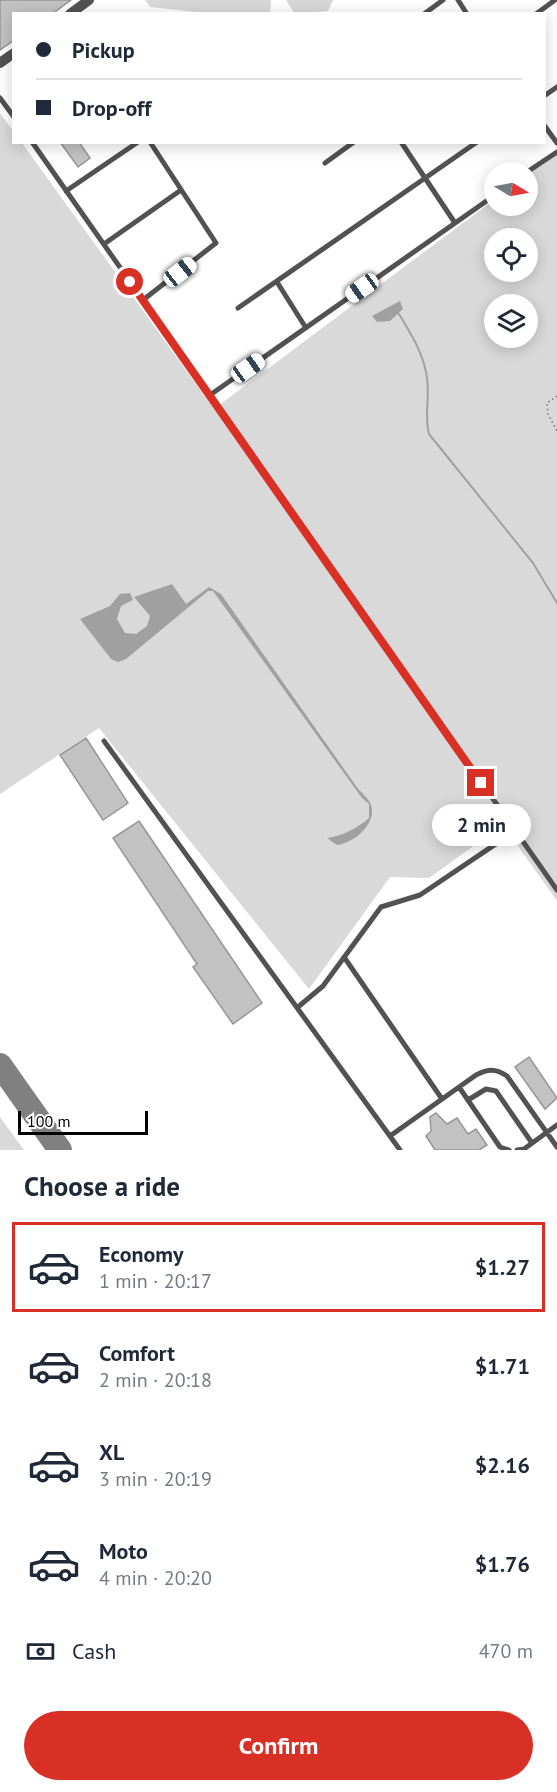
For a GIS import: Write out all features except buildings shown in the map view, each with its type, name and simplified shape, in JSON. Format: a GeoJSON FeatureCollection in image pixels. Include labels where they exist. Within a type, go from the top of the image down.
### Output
{"type":"FeatureCollection","features":[{"type":"Feature","properties":{"kind":"street"},"geometry":{"type":"LineString","coordinates":[[73,12],[89,0]]}},
{"type":"Feature","properties":{"kind":"lane"},"geometry":{"type":"LineString","coordinates":[[427,12],[443,0]]}},
{"type":"Feature","properties":{"kind":"lane"},"geometry":{"type":"LineString","coordinates":[[539,12],[555,0]]}},
{"type":"Feature","properties":{"kind":"lane"},"geometry":{"type":"LineString","coordinates":[[0,98],[12,114]]}},
{"type":"Feature","properties":{"kind":"lane"},"geometry":{"type":"LineString","coordinates":[[546,128],[557,143]]}},
{"type":"Feature","properties":{"kind":"lane"},"geometry":{"type":"LineString","coordinates":[[33,144],[557,890]]}},
{"type":"Feature","properties":{"kind":"lane"},"geometry":{"type":"LineString","coordinates":[[66,191],[135,144]]}},
{"type":"Feature","properties":{"kind":"lane"},"geometry":{"type":"LineString","coordinates":[[143,300],[216,243],[151,144]]}},
{"type":"Feature","properties":{"kind":"lane"},"geometry":{"type":"LineString","coordinates":[[325,163],[351,144]]}},
{"type":"Feature","properties":{"kind":"lane"},"geometry":{"type":"LineString","coordinates":[[401,144],[455,223]]}},
{"type":"Feature","properties":{"kind":"lane"},"geometry":{"type":"LineString","coordinates":[[238,308],[474,144]]}},
{"type":"Feature","properties":{"kind":"lane"},"geometry":{"type":"LineString","coordinates":[[538,165],[557,152]]}},
{"type":"Feature","properties":{"kind":"lane"},"geometry":{"type":"LineString","coordinates":[[104,244],[181,190]]}},
{"type":"Feature","properties":{"kind":"lane"},"geometry":{"type":"LineString","coordinates":[[210,395],[484,203]]}},
{"type":"Feature","properties":{"kind":"lane"},"geometry":{"type":"LineString","coordinates":[[276,282],[306,328]]}},
{"type":"Feature","properties":{"kind":"lane"},"geometry":{"type":"LineString","coordinates":[[104,741],[400,1150]]}},
{"type":"Feature","properties":{"kind":"lane"},"geometry":{"type":"LineString","coordinates":[[298,1006],[317,993],[381,907],[420,895],[515,831]]}},
{"type":"Feature","properties":{"kind":"lane"},"geometry":{"type":"LineString","coordinates":[[344,957],[442,1099]]}},
{"type":"Feature","properties":{"kind":"lane"},"geometry":{"type":"LineString","coordinates":[[390,1136],[485,1071],[501,1072],[507,1076],[557,1147]]}},
{"type":"Feature","properties":{"kind":"lane"},"geometry":{"type":"LineString","coordinates":[[459,1087],[500,1146],[509,1150]]}},
{"type":"Feature","properties":{"kind":"lane"},"geometry":{"type":"LineString","coordinates":[[468,1100],[486,1089],[496,1091],[532,1143]]}},
{"type":"Feature","properties":{"kind":"lane"},"geometry":{"type":"LineString","coordinates":[[517,1150],[532,1143],[557,1125]]}},
{"type":"Feature","properties":{"kind":"path"},"geometry":{"type":"LineString","coordinates":[[557,396],[547,403],[548,414],[557,431]]}},
{"type":"Feature","properties":{"kind":"shaded area"},"geometry":{"type":"Polygon","coordinates":[[[145,0],[271,0],[270,12],[196,12],[150,7],[145,0]]]}},
{"type":"Feature","properties":{"kind":"shaded area"},"geometry":{"type":"Polygon","coordinates":[[[286,0],[333,0],[328,11],[294,12],[286,0]]]}},
{"type":"Feature","properties":{"kind":"shaded area"},"geometry":{"type":"Polygon","coordinates":[[[0,113],[12,130],[12,144],[23,144],[214,409],[484,207],[484,216],[538,216],[538,167],[557,154],[557,901],[503,825],[429,878],[390,877],[309,989],[99,728],[0,794],[0,113]]]}},
{"type":"Feature","properties":{"kind":"shaded area"},"geometry":{"type":"Polygon","coordinates":[[[400,301],[403,309],[390,321],[377,322],[372,316],[400,301]]]}},
{"type":"Feature","properties":{"kind":"shaded area"},"geometry":{"type":"Polygon","coordinates":[[[172,584],[186,604],[209,587],[221,594],[356,786],[370,802],[371,819],[363,831],[350,841],[337,845],[327,838],[344,833],[365,822],[369,818],[369,804],[362,798],[213,591],[208,591],[126,659],[118,662],[111,659],[80,619],[110,606],[120,594],[130,593],[133,600],[121,606],[117,619],[125,633],[136,634],[147,626],[150,616],[134,597],[172,584]]]}},
{"type":"Feature","properties":{"kind":"shaded area"},"geometry":{"type":"Polygon","coordinates":[[[0,1117],[24,1150],[0,1150],[0,1117]]]}},
{"type":"Feature","properties":{"kind":"waterway"},"geometry":{"type":"LineString","coordinates":[[399,314],[423,361],[428,385],[429,434],[533,563],[557,603]]}},
{"type":"Feature","properties":{"kind":"taxiway"},"geometry":{"type":"LineString","coordinates":[[0,1065],[60,1150]]}},
{"type":"Feature","properties":{"kind":"route"},"geometry":{"type":"LineString","coordinates":[[130,282],[481,783]]}}]}
